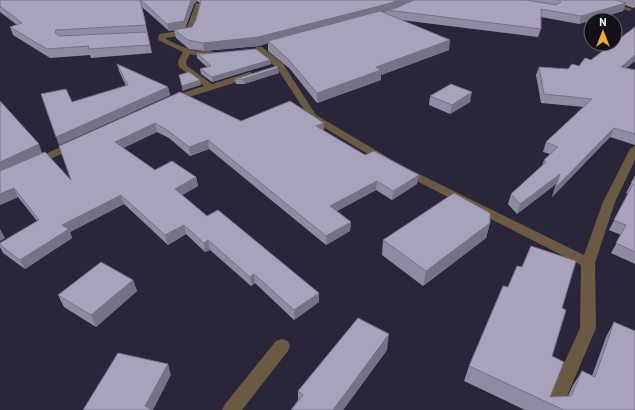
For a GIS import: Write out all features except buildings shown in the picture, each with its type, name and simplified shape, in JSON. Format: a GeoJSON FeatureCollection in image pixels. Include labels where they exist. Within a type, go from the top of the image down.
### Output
{"type":"FeatureCollection","features":[{"type":"Feature","properties":{"kind":"street"},"geometry":{"type":"LineString","coordinates":[[597,0],[629,9]]}},
{"type":"Feature","properties":{"kind":"street"},"geometry":{"type":"LineString","coordinates":[[198,4],[192,27],[188,32],[159,36],[162,40],[187,52],[204,55],[224,53]]}},
{"type":"Feature","properties":{"kind":"street"},"geometry":{"type":"LineString","coordinates":[[259,48],[280,66],[313,117],[396,166],[588,263]]}},
{"type":"Feature","properties":{"kind":"street"},"geometry":{"type":"LineString","coordinates":[[187,52],[182,61],[183,67],[211,87]]}},
{"type":"Feature","properties":{"kind":"street"},"geometry":{"type":"LineString","coordinates":[[160,105],[174,98],[280,66]]}},
{"type":"Feature","properties":{"kind":"street"},"geometry":{"type":"LineString","coordinates":[[22,168],[87,138]]}},
{"type":"Feature","properties":{"kind":"street"},"geometry":{"type":"LineString","coordinates":[[552,410],[588,328],[588,263],[609,202],[635,149]]}},
{"type":"Feature","properties":{"kind":"street"},"geometry":{"type":"LineString","coordinates":[[231,410],[282,346]]}}]}
